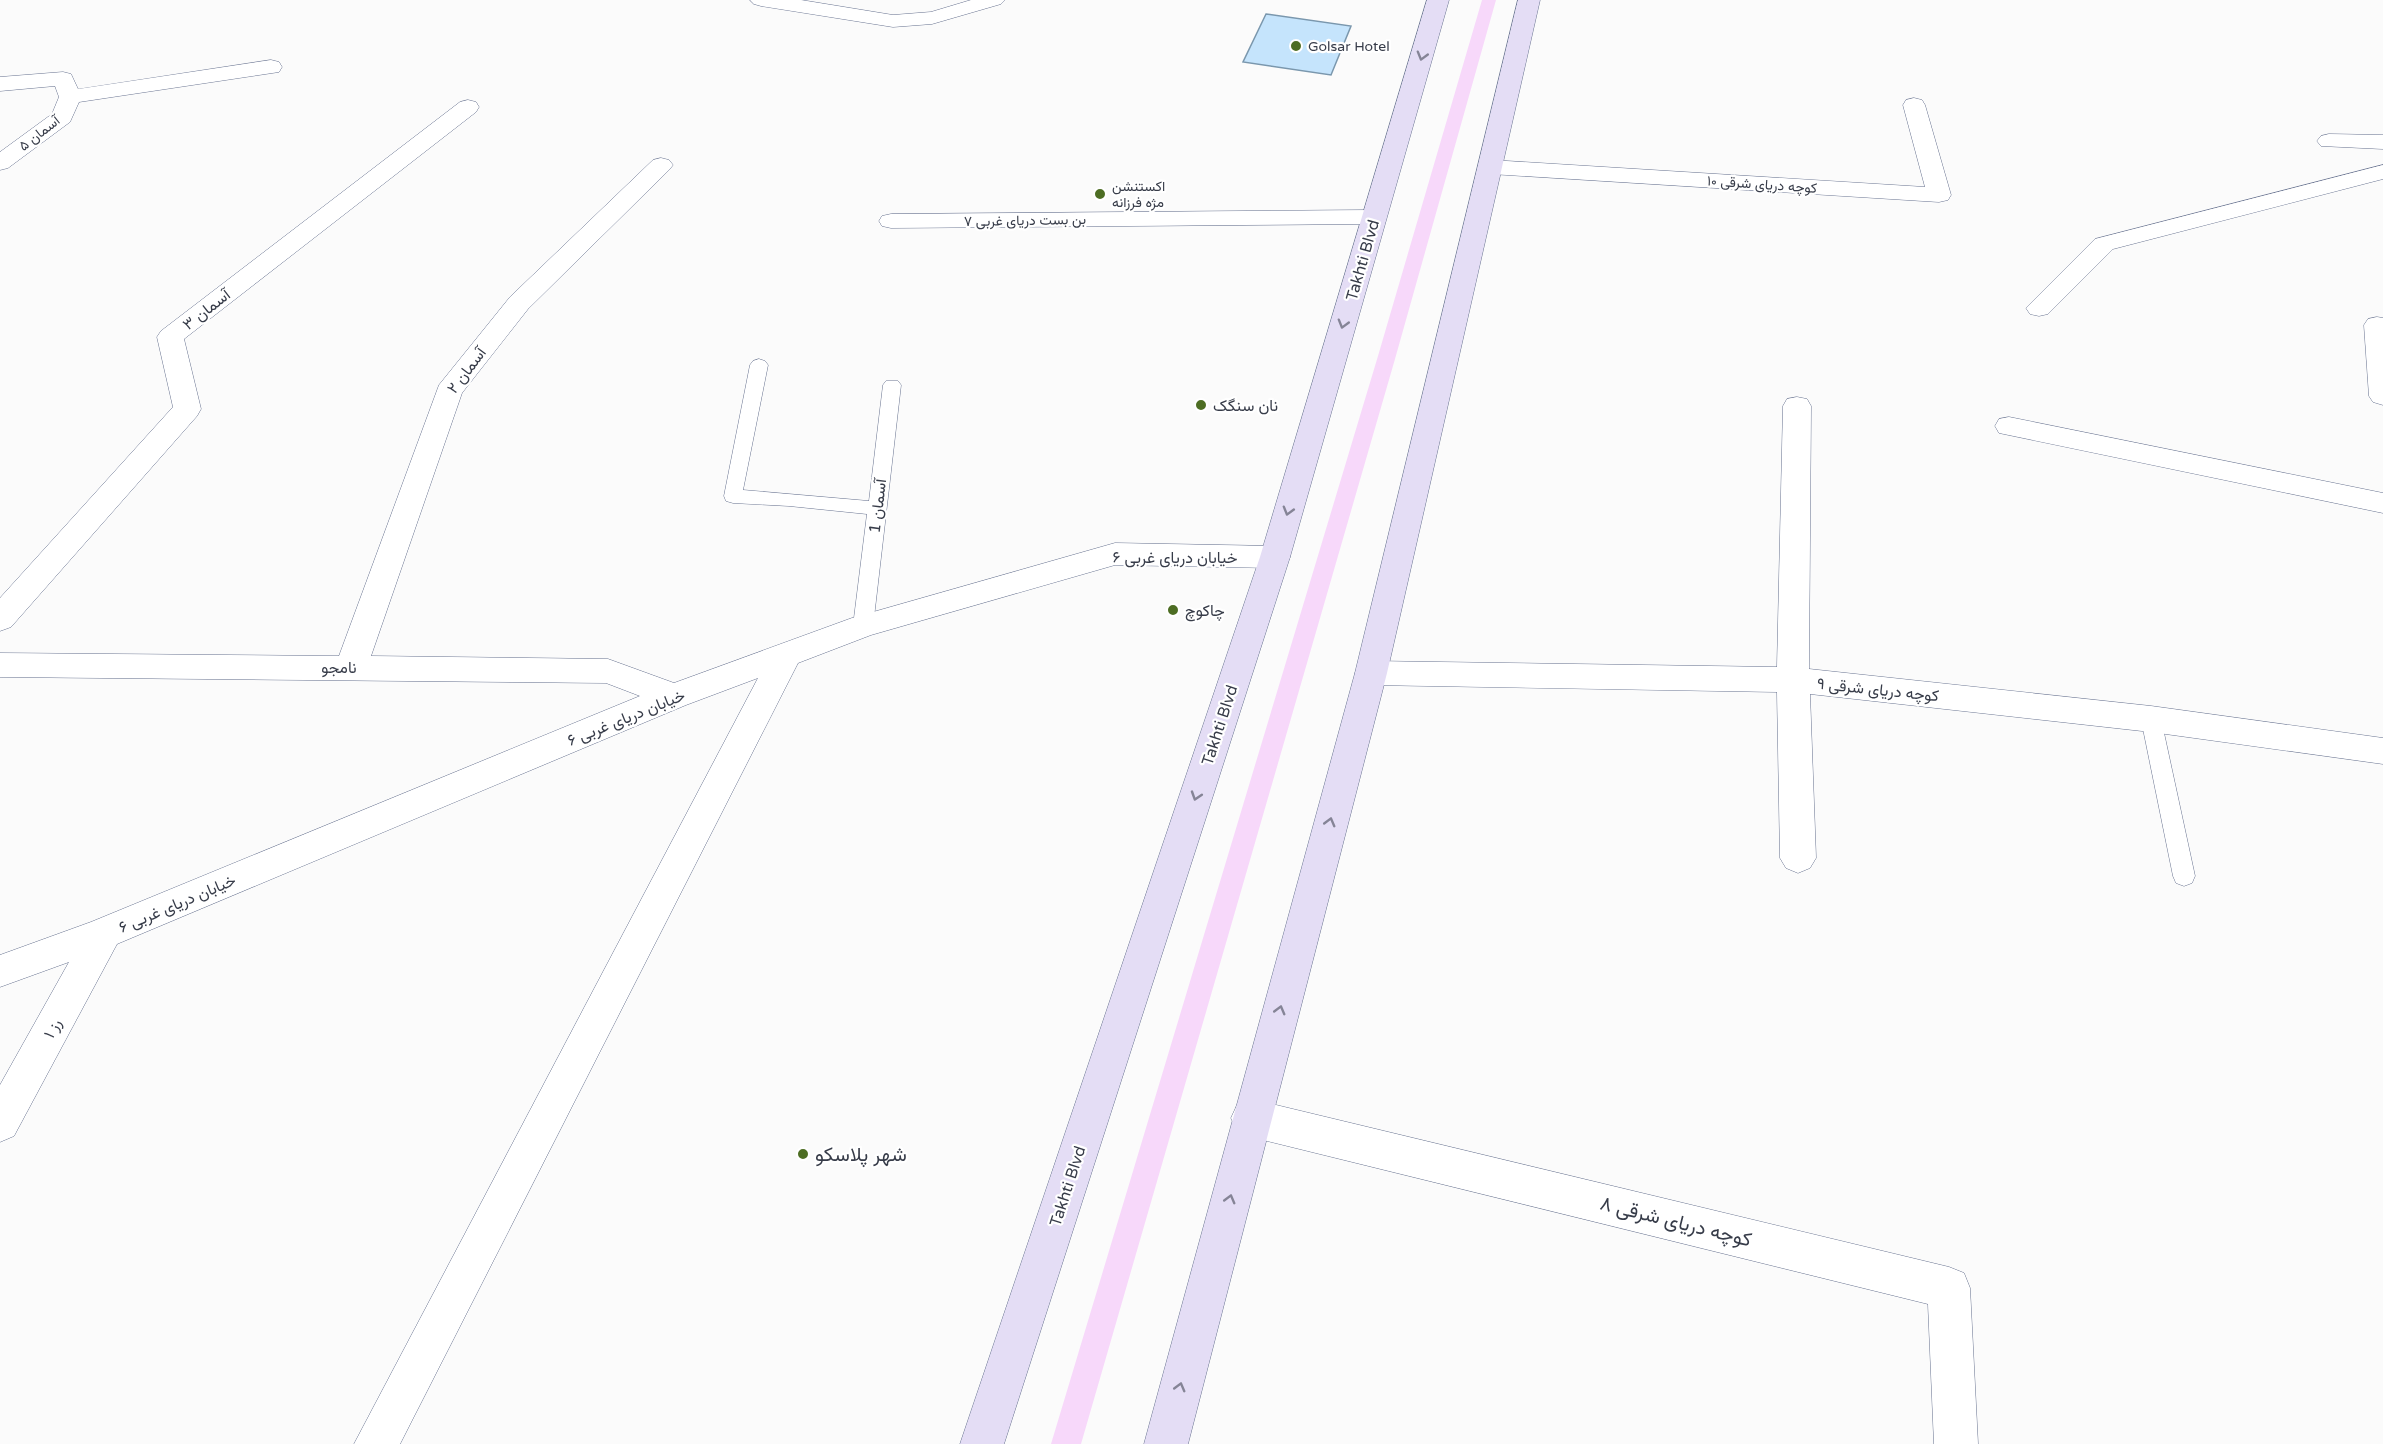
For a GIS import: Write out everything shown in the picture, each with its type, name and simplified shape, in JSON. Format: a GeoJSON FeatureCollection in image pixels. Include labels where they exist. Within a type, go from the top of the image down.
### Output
{"type":"FeatureCollection","features":[{"type":"Feature","properties":{"kind":"main road","name":"Takhti Blvd"},"geometry":{"type":"LineString","coordinates":[[982,1444],[1275,557],[1438,0]]}},
{"type":"Feature","properties":{"kind":"main road"},"geometry":{"type":"LineString","coordinates":[[1166,1444],[1371,673],[1529,0]]}},
{"type":"Feature","properties":{"kind":"street"},"geometry":{"type":"LineString","coordinates":[[761,0],[893,21],[932,18],[994,0]]}},
{"type":"Feature","properties":{"kind":"street"},"geometry":{"type":"LineString","coordinates":[[0,84],[63,79],[70,97],[271,67]]}},
{"type":"Feature","properties":{"kind":"street","name":"آسمان ۵"},"geometry":{"type":"LineString","coordinates":[[0,163],[62,117],[70,97]]}},
{"type":"Feature","properties":{"kind":"street","name":"کوچه دریای شرقی ۱۰"},"geometry":{"type":"LineString","coordinates":[[1491,167],[1940,195],[1914,105]]}},
{"type":"Feature","properties":{"kind":"street","name":"آسمان ۳"},"geometry":{"type":"LineString","coordinates":[[0,619],[187,409],[170,337],[468,107]]}},
{"type":"Feature","properties":{"kind":"street"},"geometry":{"type":"LineString","coordinates":[[2329,141],[2383,141]]}},
{"type":"Feature","properties":{"kind":"street","name":"آسمان ۲"},"geometry":{"type":"LineString","coordinates":[[351,667],[448,391],[519,303],[661,165]]}},
{"type":"Feature","properties":{"kind":"street"},"geometry":{"type":"LineString","coordinates":[[2039,308],[2104,244],[2383,172]]}},
{"type":"Feature","properties":{"kind":"street","name":"بن بست دریای غربی ۷"},"geometry":{"type":"LineString","coordinates":[[891,221],[1374,217]]}},
{"type":"Feature","properties":{"kind":"street"},"geometry":{"type":"LineString","coordinates":[[2377,325],[2383,396]]}},
{"type":"Feature","properties":{"kind":"street"},"geometry":{"type":"LineString","coordinates":[[1797,406],[1793,680],[1798,858]]}},
{"type":"Feature","properties":{"kind":"street"},"geometry":{"type":"LineString","coordinates":[[2009,426],[2383,503]]}},
{"type":"Feature","properties":{"kind":"street","name":"خیابان دریای غربی ۶"},"geometry":{"type":"LineString","coordinates":[[0,971],[104,933],[674,696],[863,626],[1115,554],[1275,557]]}},
{"type":"Feature","properties":{"kind":"street"},"geometry":{"type":"LineString","coordinates":[[376,1444],[786,655]]}},
{"type":"Feature","properties":{"kind":"street","name":"نامجو"},"geometry":{"type":"LineString","coordinates":[[0,665],[608,671],[674,696]]}},
{"type":"Feature","properties":{"kind":"street","name":"کوچه دریای شرقی ۹"},"geometry":{"type":"LineString","coordinates":[[1371,673],[1793,680],[2151,719],[2383,751]]}},
{"type":"Feature","properties":{"kind":"street","name":"رز ۱"},"geometry":{"type":"LineString","coordinates":[[0,1124],[104,933]]}},
{"type":"Feature","properties":{"kind":"street","name":"کوچه دریای شرقی ۸"},"geometry":{"type":"LineString","coordinates":[[1251,1118],[1949,1288],[1956,1444]]}},
{"type":"Feature","properties":{"kind":"lane"},"geometry":{"type":"LineString","coordinates":[[759,366],[733,496],[789,499],[877,509]]}},
{"type":"Feature","properties":{"kind":"lane","name":"آسمان 1"},"geometry":{"type":"LineString","coordinates":[[863,626],[892,385]]}},
{"type":"Feature","properties":{"kind":"lane"},"geometry":{"type":"LineString","coordinates":[[2151,719],[2184,876]]}},
{"type":"Feature","properties":{"kind":"shaded area"},"geometry":{"type":"Polygon","coordinates":[[[1482,0],[1496,0],[1395,359],[1081,1444],[1051,1444],[1378,356],[1482,0]]]}},
{"type":"Feature","properties":{"kind":"building","name":"Golsar Hotel"},"geometry":{"type":"Polygon","coordinates":[[[1266,14],[1351,26],[1331,75],[1243,62],[1266,14]]]}},
{"type":"Feature","properties":{"kind":"place","name":"Golsar Hotel"},"geometry":{"type":"Point","coordinates":[1296,46]}},
{"type":"Feature","properties":{"kind":"place","name":"اکستنشن مژه فرزانه"},"geometry":{"type":"Point","coordinates":[1100,194]}},
{"type":"Feature","properties":{"kind":"place","name":"نان سنگک"},"geometry":{"type":"Point","coordinates":[1201,405]}},
{"type":"Feature","properties":{"kind":"place","name":"چاکوچ"},"geometry":{"type":"Point","coordinates":[1173,610]}},
{"type":"Feature","properties":{"kind":"place","name":"شهر پلاسکو"},"geometry":{"type":"Point","coordinates":[803,1154]}}]}
